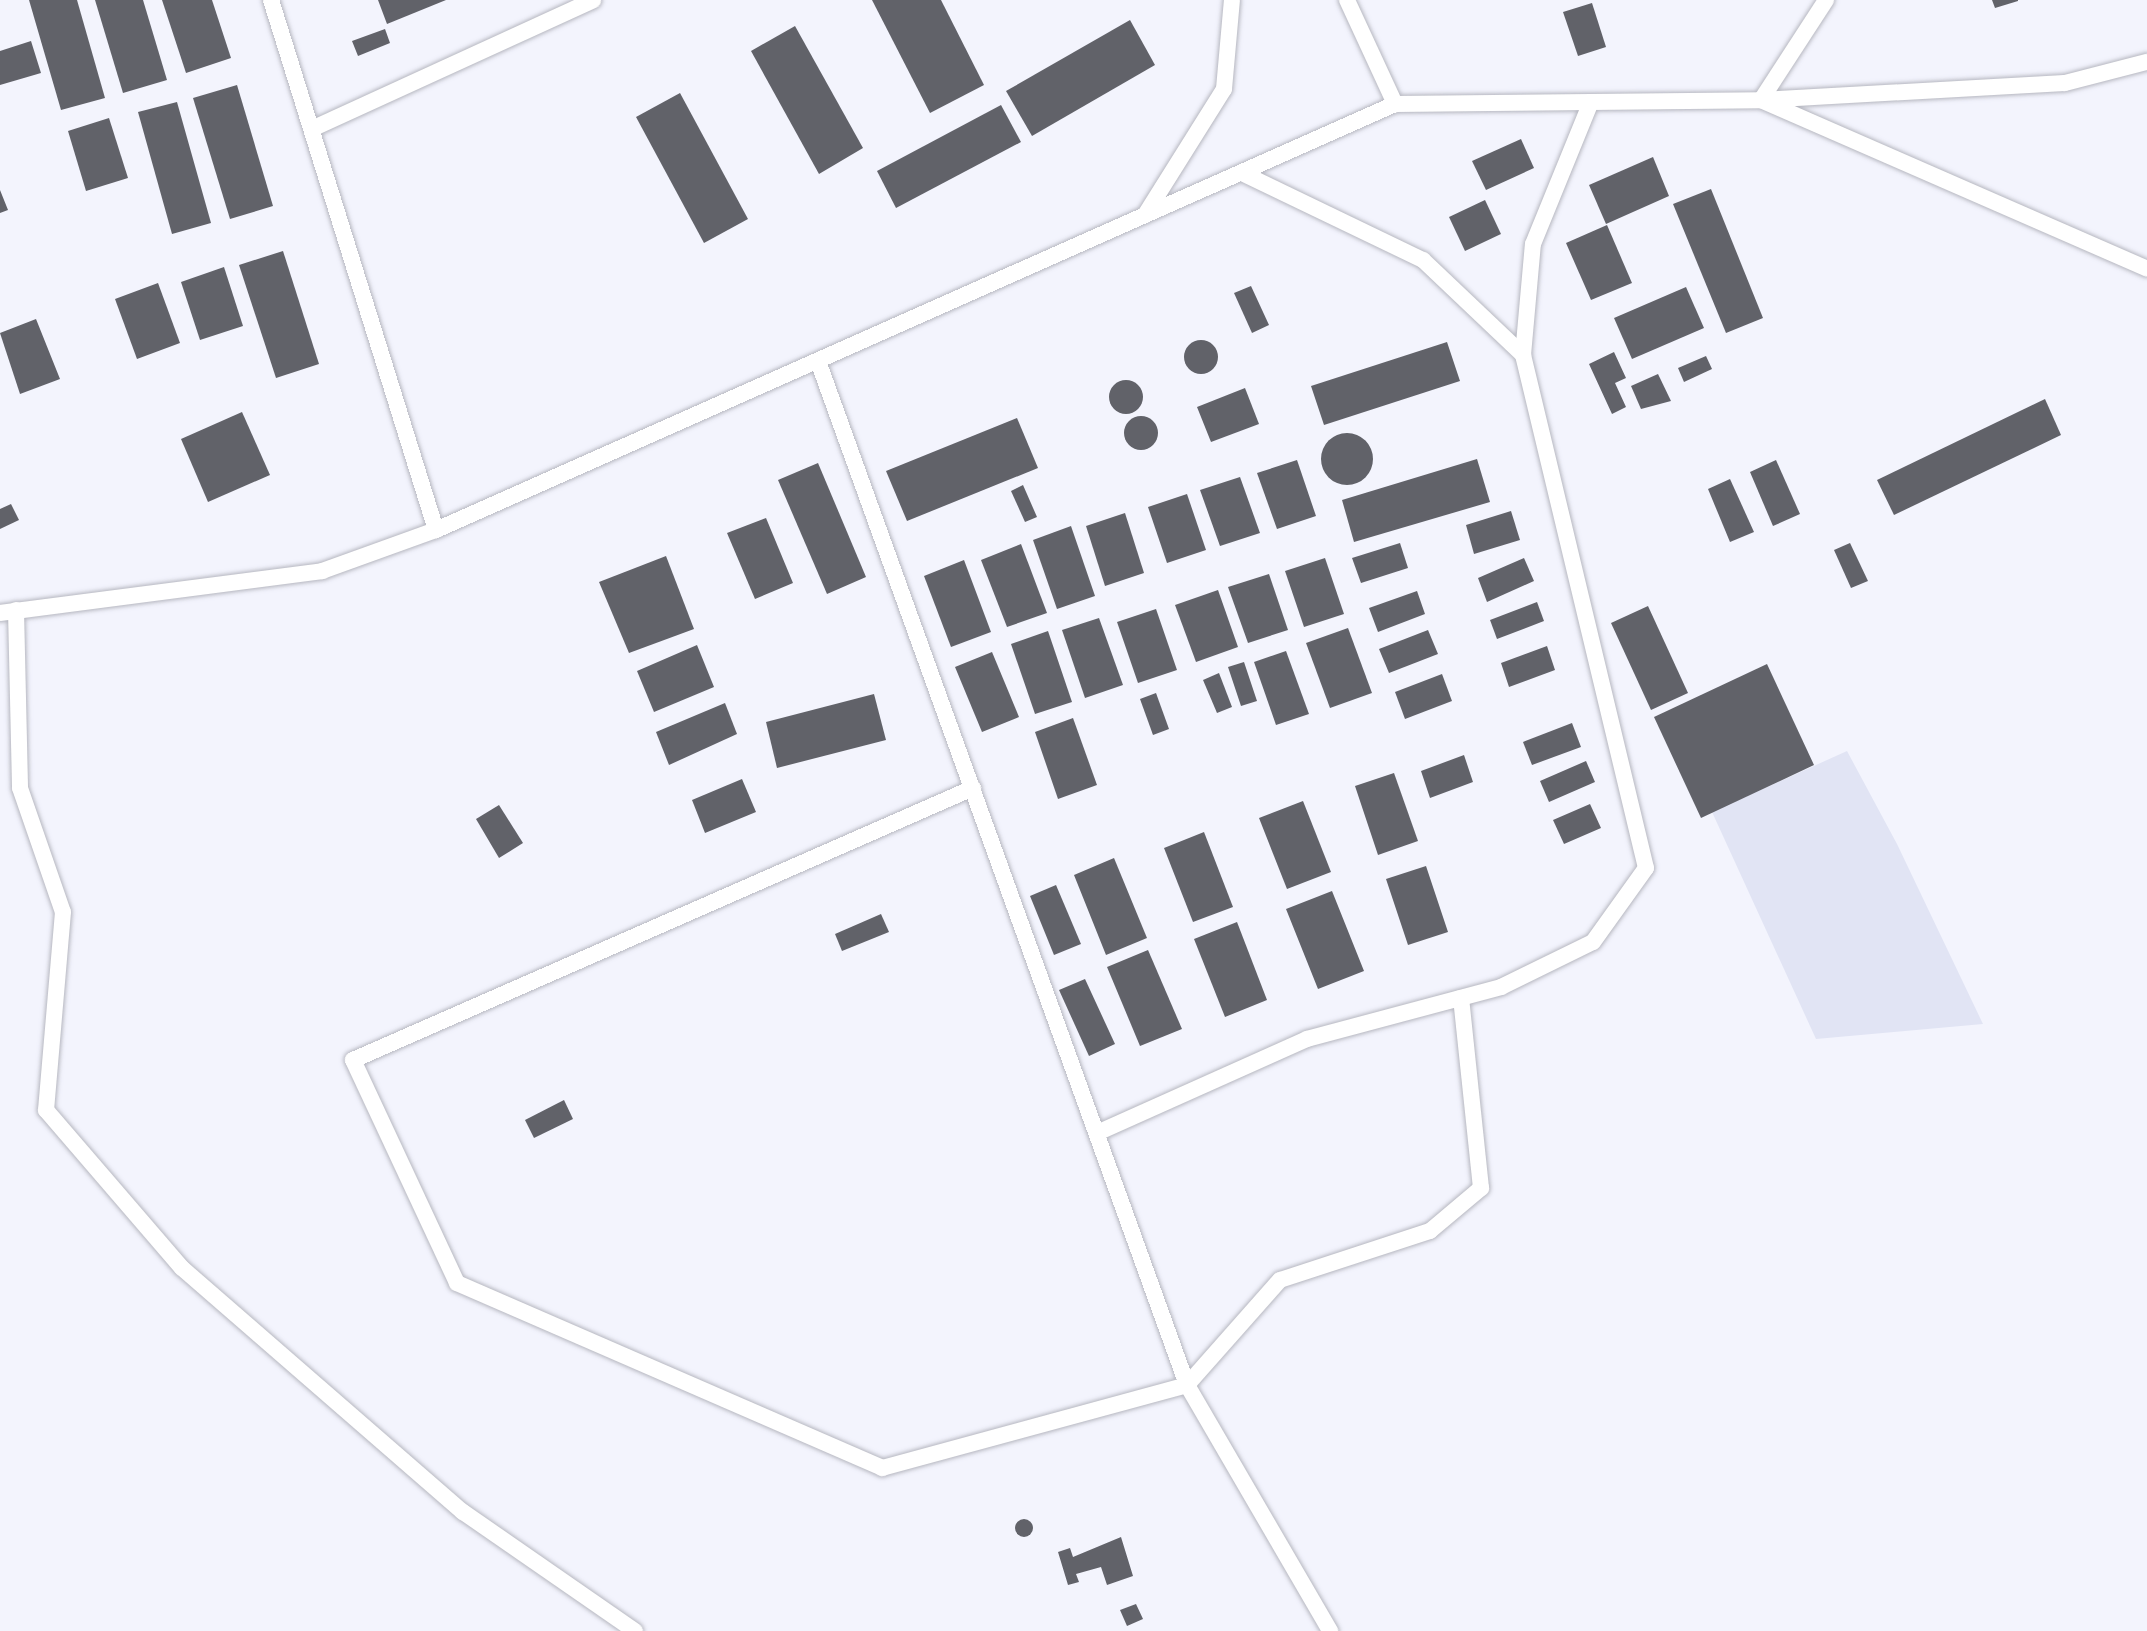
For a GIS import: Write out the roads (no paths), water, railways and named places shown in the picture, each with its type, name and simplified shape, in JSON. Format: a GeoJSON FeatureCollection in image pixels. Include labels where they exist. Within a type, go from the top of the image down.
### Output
{"type":"FeatureCollection","features":[{"type":"Feature","properties":{"kind":"lane"},"geometry":{"type":"LineString","coordinates":[[271,0],[314,128],[436,530]]}},
{"type":"Feature","properties":{"kind":"lane"},"geometry":{"type":"LineString","coordinates":[[314,128],[593,0]]}},
{"type":"Feature","properties":{"kind":"lane"},"geometry":{"type":"LineString","coordinates":[[1144,216],[1224,89],[1232,0]]}},
{"type":"Feature","properties":{"kind":"lane"},"geometry":{"type":"LineString","coordinates":[[1347,0],[1395,104]]}},
{"type":"Feature","properties":{"kind":"lane"},"geometry":{"type":"LineString","coordinates":[[1761,100],[1826,0]]}},
{"type":"Feature","properties":{"kind":"lane"},"geometry":{"type":"LineString","coordinates":[[635,1631],[463,1512],[182,1268],[46,1110],[63,912],[20,788],[8,611],[322,571],[436,530],[1395,104],[1761,100],[2065,83],[2147,62]]}},
{"type":"Feature","properties":{"kind":"lane"},"geometry":{"type":"LineString","coordinates":[[1761,100],[2147,269]]}},
{"type":"Feature","properties":{"kind":"lane"},"geometry":{"type":"LineString","coordinates":[[1097,1133],[1307,1039],[1501,987],[1593,942],[1646,868],[1523,355],[1533,244],[1591,102]]}},
{"type":"Feature","properties":{"kind":"lane"},"geometry":{"type":"LineString","coordinates":[[1242,173],[1423,260],[1523,355]]}},
{"type":"Feature","properties":{"kind":"lane"},"geometry":{"type":"LineString","coordinates":[[818,361],[1187,1385],[1330,1631]]}},
{"type":"Feature","properties":{"kind":"lane"},"geometry":{"type":"LineString","coordinates":[[973,788],[353,1060],[457,1283],[882,1468],[1187,1385],[1280,1280],[1430,1231],[1481,1188],[1461,998]]}}]}
